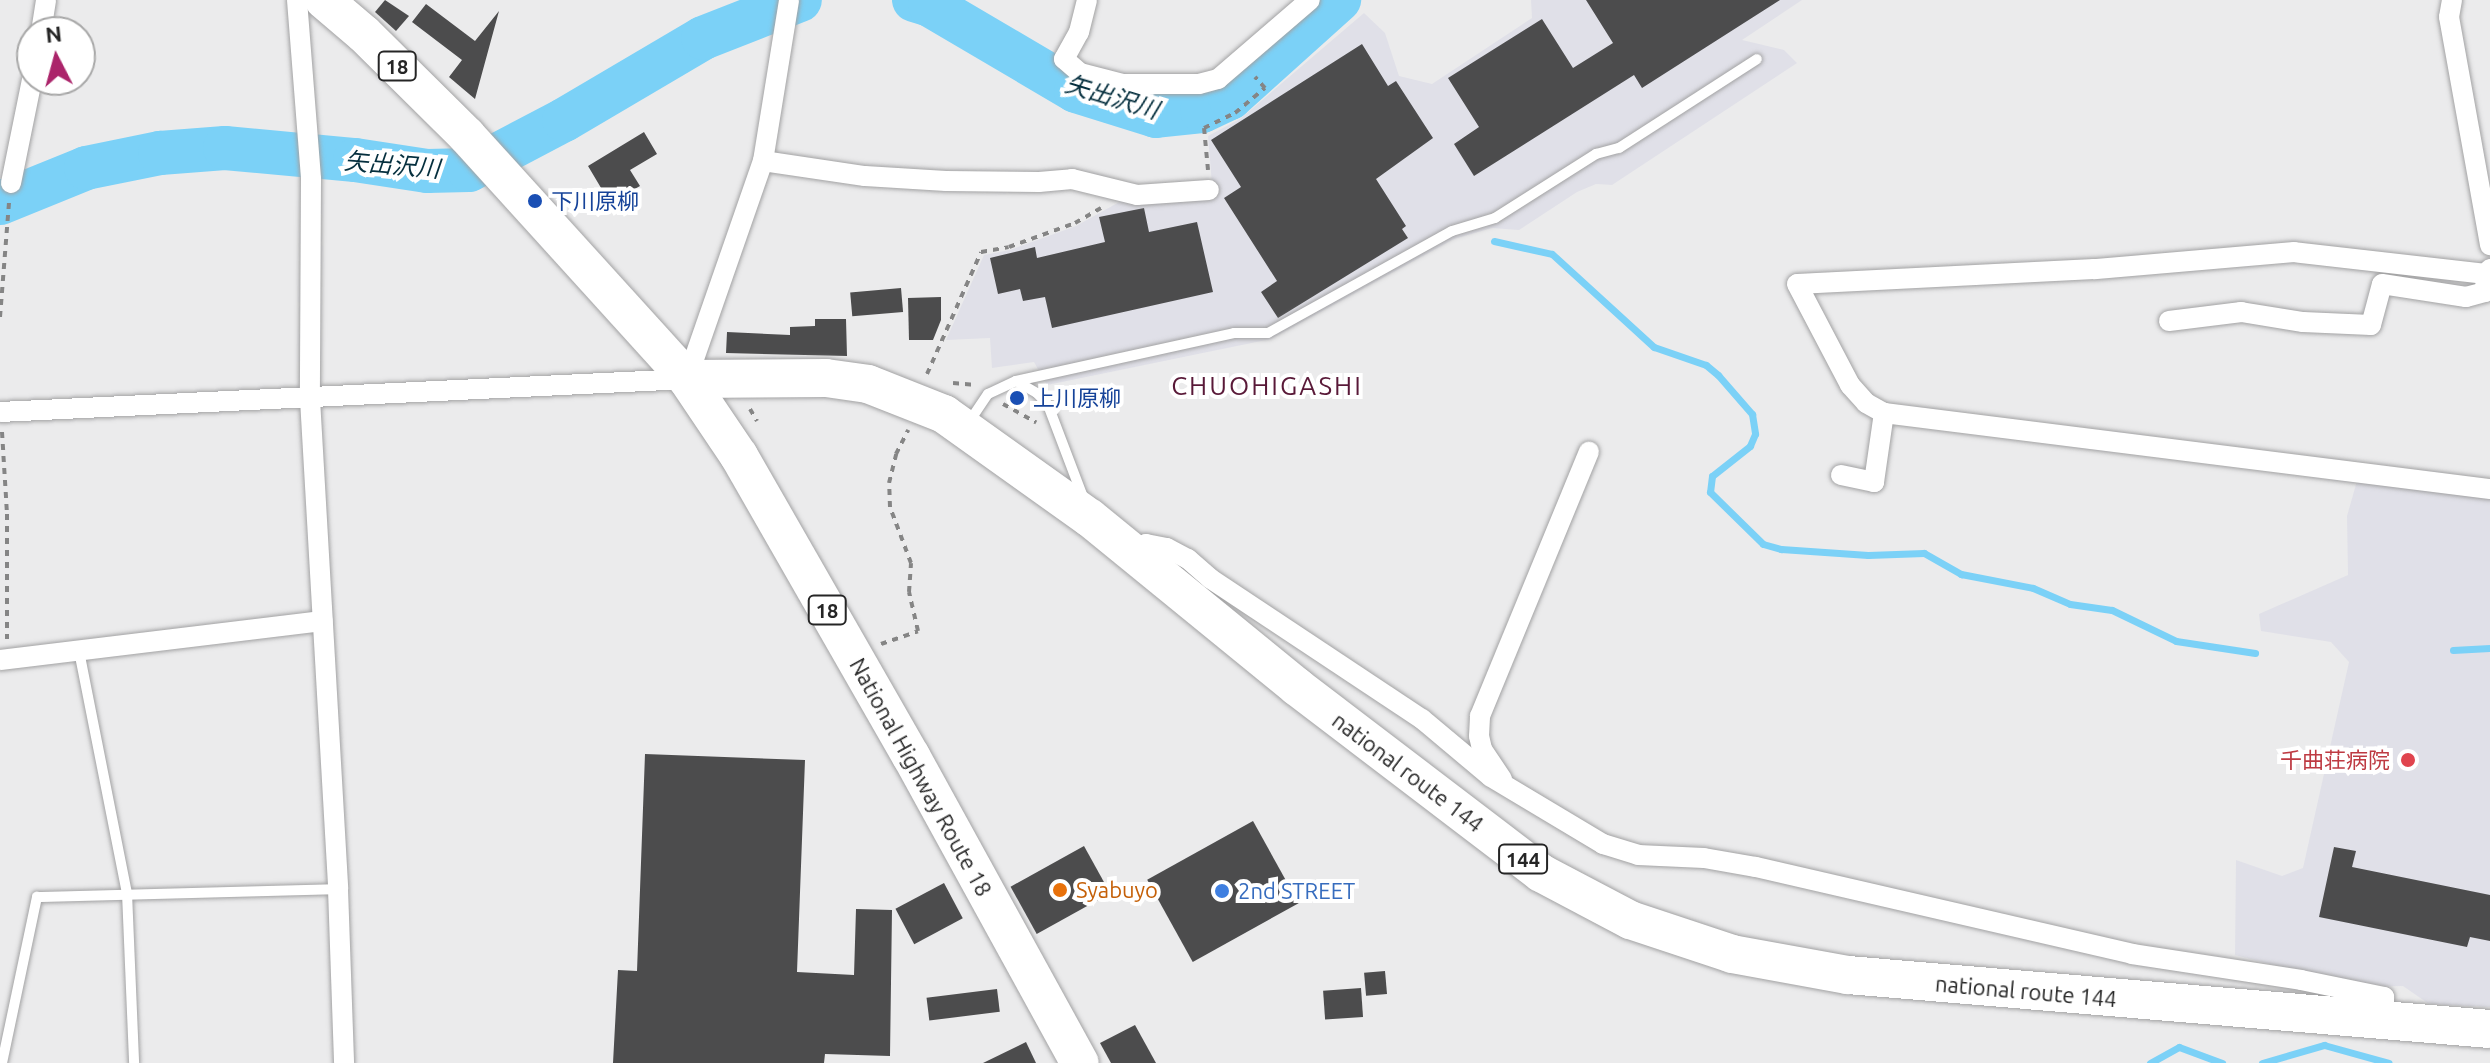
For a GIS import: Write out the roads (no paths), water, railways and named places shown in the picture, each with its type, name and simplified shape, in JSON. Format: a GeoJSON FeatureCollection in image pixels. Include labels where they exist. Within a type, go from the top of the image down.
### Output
{"type":"FeatureCollection","features":[{"type":"Feature","properties":{"kind":"highway","name":"National Highway Route 18"},"geometry":{"type":"LineString","coordinates":[[324,0],[364,34],[467,136],[687,379],[739,456],[1080,1063]]}},
{"type":"Feature","properties":{"kind":"highway","name":"national route 144"},"geometry":{"type":"LineString","coordinates":[[687,379],[826,378],[923,391],[966,428],[1090,518],[1297,687],[1541,873],[1630,920],[1732,954],[1848,975],[2490,1029]]}},
{"type":"Feature","properties":{"kind":"street"},"geometry":{"type":"LineString","coordinates":[[297,0],[311,179],[310,399],[338,889],[344,1063]]}},
{"type":"Feature","properties":{"kind":"street"},"geometry":{"type":"LineString","coordinates":[[0,412],[687,379],[763,161],[789,0]]}},
{"type":"Feature","properties":{"kind":"street"},"geometry":{"type":"LineString","coordinates":[[1087,0],[1079,32],[1064,59],[1080,73],[1123,84],[1199,84],[1218,79],[1310,0]]}},
{"type":"Feature","properties":{"kind":"street"},"geometry":{"type":"LineString","coordinates":[[2452,0],[2449,17],[2490,245]]}},
{"type":"Feature","properties":{"kind":"street"},"geometry":{"type":"LineString","coordinates":[[11,183],[29,96]]}},
{"type":"Feature","properties":{"kind":"street"},"geometry":{"type":"LineString","coordinates":[[763,161],[865,176],[946,181],[1039,182],[1072,179],[1124,194],[1149,196],[1209,190]]}},
{"type":"Feature","properties":{"kind":"street"},"geometry":{"type":"LineString","coordinates":[[2169,321],[2241,312],[2303,322],[2371,325],[2382,284],[2466,297],[2485,292],[2488,272],[2294,252],[2094,269],[1797,284],[1850,385],[1866,403],[1884,413],[2490,489]]}},
{"type":"Feature","properties":{"kind":"street"},"geometry":{"type":"LineString","coordinates":[[1841,475],[1874,482],[1884,413]]}},
{"type":"Feature","properties":{"kind":"street"},"geometry":{"type":"LineString","coordinates":[[1506,786],[1482,749],[1480,716],[1589,452]]}},
{"type":"Feature","properties":{"kind":"street"},"geometry":{"type":"LineString","coordinates":[[1134,553],[1146,544],[1167,548],[1188,559],[1211,579],[1422,719],[1506,786],[1603,844],[1638,855],[1704,858],[1756,867],[2132,954],[2301,980],[2384,997],[2384,1019]]}},
{"type":"Feature","properties":{"kind":"street"},"geometry":{"type":"LineString","coordinates":[[4,660],[323,621]]}},
{"type":"Feature","properties":{"kind":"lane"},"geometry":{"type":"LineString","coordinates":[[966,428],[988,394],[1016,381],[1234,333],[1268,333],[1452,231],[1495,218],[1596,154],[1619,148],[1757,59]]}},
{"type":"Feature","properties":{"kind":"lane"},"geometry":{"type":"LineString","coordinates":[[1016,381],[1037,393],[1048,405],[1077,474],[1090,518]]}},
{"type":"Feature","properties":{"kind":"lane"},"geometry":{"type":"LineString","coordinates":[[79,651],[127,893],[134,1063]]}},
{"type":"Feature","properties":{"kind":"lane"},"geometry":{"type":"LineString","coordinates":[[2,1063],[37,897],[338,889]]}},
{"type":"Feature","properties":{"kind":"waterway","name":"矢出沢川"},"geometry":{"type":"LineString","coordinates":[[0,203],[86,168],[160,153],[225,148],[355,160],[427,171],[469,170],[564,120],[703,38],[800,0]]}},
{"type":"Feature","properties":{"kind":"waterway","name":"矢出沢川"},"geometry":{"type":"LineString","coordinates":[[914,0],[930,5],[1076,91],[1156,116],[1202,111],[1230,98],[1339,0]]}},
{"type":"Feature","properties":{"kind":"waterway"},"geometry":{"type":"LineString","coordinates":[[1494,241],[1552,254],[1654,347],[1706,365],[1718,375],[1752,414],[1755,434],[1750,446],[1712,476],[1710,492],[1763,544],[1781,549],[1868,555],[1924,553],[1961,574],[2033,588],[2070,604],[2112,610],[2176,641],[2255,653]]}},
{"type":"Feature","properties":{"kind":"waterway"},"geometry":{"type":"LineString","coordinates":[[2453,650],[2490,648]]}},
{"type":"Feature","properties":{"kind":"waterway"},"geometry":{"type":"LineString","coordinates":[[2262,1063],[2324,1045],[2389,1063]]}},
{"type":"Feature","properties":{"kind":"waterway"},"geometry":{"type":"LineString","coordinates":[[2150,1063],[2179,1047],[2222,1063]]}},
{"type":"Feature","properties":{"kind":"place","name":"下川原柳"},"geometry":{"type":"Point","coordinates":[535,201]}},
{"type":"Feature","properties":{"kind":"place","name":"上川原柳"},"geometry":{"type":"Point","coordinates":[1017,398]}},
{"type":"Feature","properties":{"kind":"place","name":"千曲荘病院"},"geometry":{"type":"Point","coordinates":[2408,760]}},
{"type":"Feature","properties":{"kind":"place","name":"Syabuyo"},"geometry":{"type":"Point","coordinates":[1060,890]}},
{"type":"Feature","properties":{"kind":"place","name":"2nd STREET"},"geometry":{"type":"Point","coordinates":[1222,891]}},
{"type":"Feature","properties":{"kind":"district","name":"CHUOHIGASHI"},"geometry":{"type":"Point","coordinates":[1267,386]}}]}
